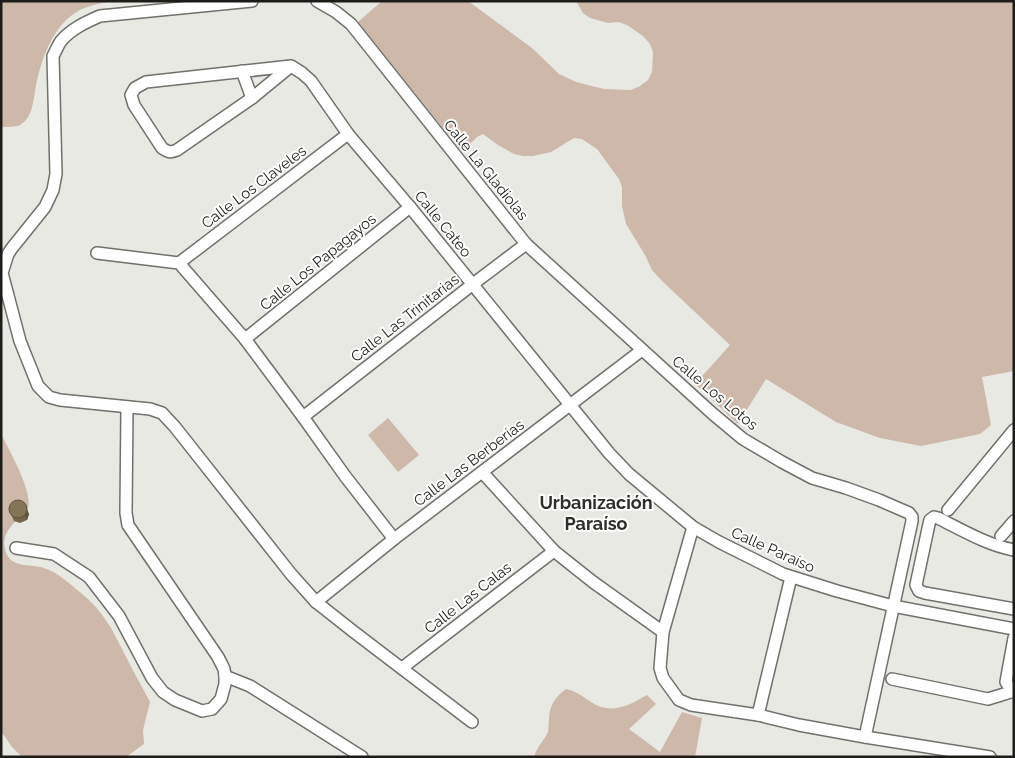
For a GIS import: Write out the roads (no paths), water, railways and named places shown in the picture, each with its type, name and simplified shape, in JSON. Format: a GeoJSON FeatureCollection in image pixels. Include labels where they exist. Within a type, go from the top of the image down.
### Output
{"type":"FeatureCollection","features":[{"type":"Feature","properties":{"kind":"street"},"geometry":{"type":"LineString","coordinates":[[252,1],[100,16],[86,22],[60,42],[53,56],[56,174],[53,190],[45,207],[8,254],[2,273],[20,341],[38,386],[49,397],[60,400],[150,409],[162,413],[291,574],[316,602],[472,722]]}},
{"type":"Feature","properties":{"kind":"street","name":"Calle La Gladiolas"},"geometry":{"type":"LineString","coordinates":[[317,1],[336,12],[351,24],[526,244],[642,350]]}},
{"type":"Feature","properties":{"kind":"street"},"geometry":{"type":"LineString","coordinates":[[292,66],[252,98],[178,150],[168,152],[162,148],[134,104],[131,95],[135,88],[146,82],[292,66]]}},
{"type":"Feature","properties":{"kind":"street","name":"Calle Cateo"},"geometry":{"type":"LineString","coordinates":[[292,66],[311,81],[348,134],[570,405]]}},
{"type":"Feature","properties":{"kind":"street"},"geometry":{"type":"LineString","coordinates":[[242,71],[252,98]]}},
{"type":"Feature","properties":{"kind":"street","name":"Calle Los Claveles"},"geometry":{"type":"LineString","coordinates":[[179,264],[348,134]]}},
{"type":"Feature","properties":{"kind":"street","name":"Calle Los Papagayos"},"geometry":{"type":"LineString","coordinates":[[245,339],[410,208]]}},
{"type":"Feature","properties":{"kind":"street","name":"Calle Las Trinitarias"},"geometry":{"type":"LineString","coordinates":[[303,417],[526,244]]}},
{"type":"Feature","properties":{"kind":"street"},"geometry":{"type":"LineString","coordinates":[[97,253],[179,264],[245,339],[345,476],[394,539]]}},
{"type":"Feature","properties":{"kind":"street","name":"Calle Las Berberías"},"geometry":{"type":"LineString","coordinates":[[316,602],[394,539],[642,350]]}},
{"type":"Feature","properties":{"kind":"street","name":"Calle Los Lotos"},"geometry":{"type":"LineString","coordinates":[[642,350],[713,414],[743,438],[782,462],[812,478],[862,494],[909,513],[912,521],[893,606]]}},
{"type":"Feature","properties":{"kind":"street","name":"Calle Paraíso"},"geometry":{"type":"LineString","coordinates":[[570,405],[609,453],[629,474],[692,527],[719,542],[791,577],[836,591],[893,606],[1014,629]]}},
{"type":"Feature","properties":{"kind":"street"},"geometry":{"type":"LineString","coordinates":[[16,548],[54,554],[89,577],[119,616],[152,678],[163,692],[175,700],[202,711],[212,709],[221,699],[225,684],[224,669],[128,525],[126,513],[127,407]]}},
{"type":"Feature","properties":{"kind":"street"},"geometry":{"type":"LineString","coordinates":[[948,510],[1014,430]]}},
{"type":"Feature","properties":{"kind":"street"},"geometry":{"type":"LineString","coordinates":[[482,472],[554,551],[593,582],[663,632]]}},
{"type":"Feature","properties":{"kind":"street"},"geometry":{"type":"LineString","coordinates":[[1014,550],[985,541],[938,518],[934,518],[930,520],[916,585],[919,591],[925,594],[1014,608]]}},
{"type":"Feature","properties":{"kind":"street"},"geometry":{"type":"LineString","coordinates":[[1001,536],[1014,521]]}},
{"type":"Feature","properties":{"kind":"street"},"geometry":{"type":"LineString","coordinates":[[692,527],[663,632],[660,668],[663,678],[679,700],[691,705],[758,715],[799,725],[990,757]]}},
{"type":"Feature","properties":{"kind":"street","name":"Calle Las Calas"},"geometry":{"type":"LineString","coordinates":[[402,668],[554,551]]}},
{"type":"Feature","properties":{"kind":"street"},"geometry":{"type":"LineString","coordinates":[[758,715],[791,577]]}},
{"type":"Feature","properties":{"kind":"street"},"geometry":{"type":"LineString","coordinates":[[866,737],[893,606]]}},
{"type":"Feature","properties":{"kind":"street"},"geometry":{"type":"LineString","coordinates":[[892,679],[988,699],[1013,691],[1006,682],[1010,676],[1014,638]]}},
{"type":"Feature","properties":{"kind":"street"},"geometry":{"type":"LineString","coordinates":[[225,676],[250,686],[362,757]]}},
{"type":"Feature","properties":{"kind":"district","name":"Urbanización Paraíso"},"geometry":{"type":"Point","coordinates":[596,512]}}]}
